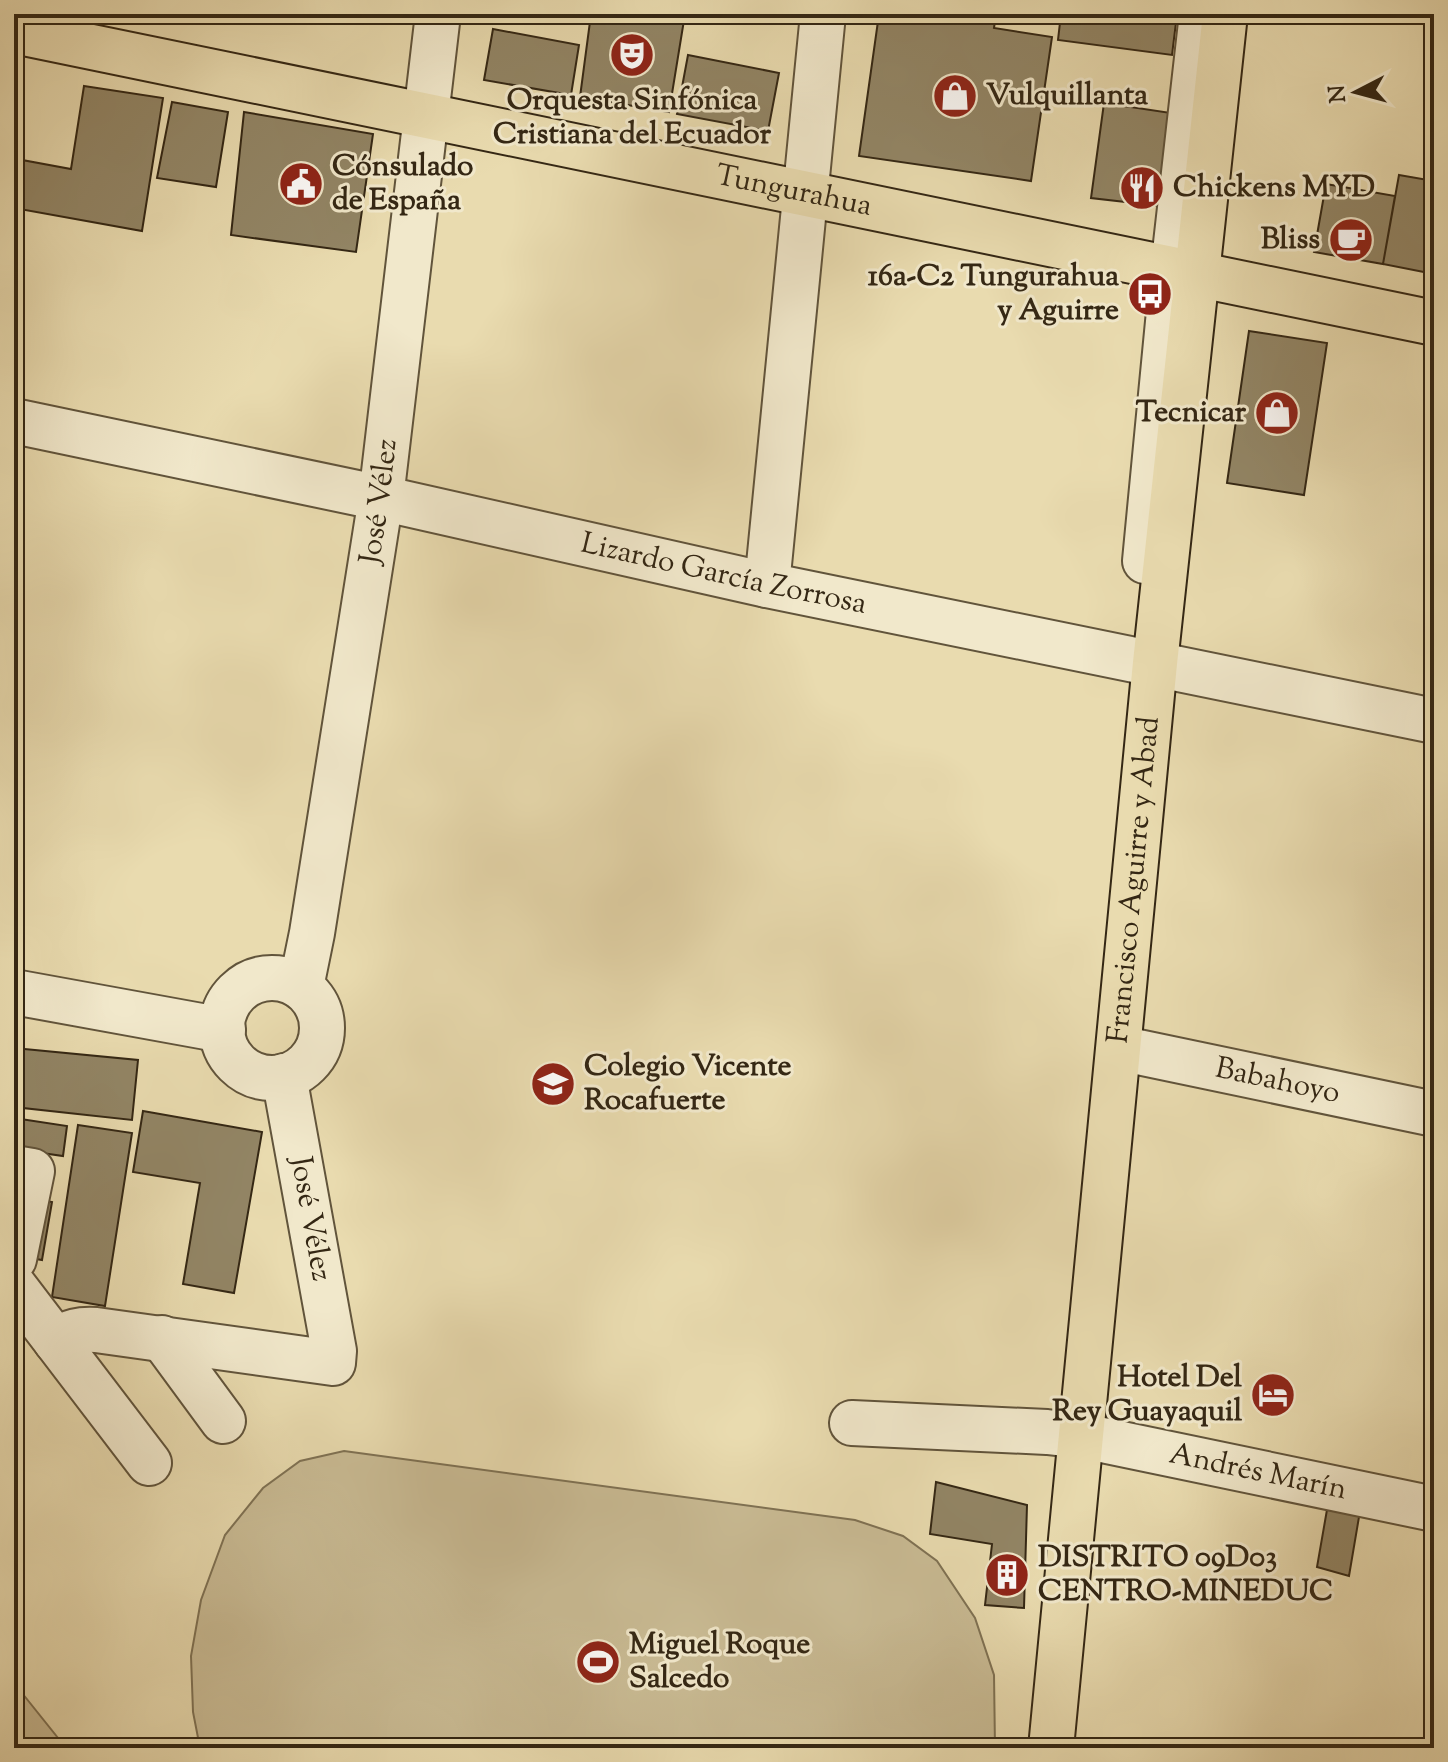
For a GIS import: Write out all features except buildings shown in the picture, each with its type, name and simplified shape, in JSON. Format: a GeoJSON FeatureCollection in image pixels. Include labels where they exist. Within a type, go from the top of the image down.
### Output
{"type":"FeatureCollection","features":[{"type":"Feature","properties":{"kind":"main road","name":"Francisco Aguirre y Abad"},"geometry":{"type":"LineString","coordinates":[[1051,1748],[1119,1048],[1147,673],[1184,272],[1225,14]]}},
{"type":"Feature","properties":{"kind":"main road","name":"Tungurahua"},"geometry":{"type":"LineString","coordinates":[[14,31],[1434,323]]}},
{"type":"Feature","properties":{"kind":"street","name":"José Vélez"},"geometry":{"type":"LineString","coordinates":[[301,987],[381,498],[438,14]]}},
{"type":"Feature","properties":{"kind":"street"},"geometry":{"type":"LineString","coordinates":[[767,585],[823,14]]}},
{"type":"Feature","properties":{"kind":"street"},"geometry":{"type":"LineString","coordinates":[[1184,272],[1202,14]]}},
{"type":"Feature","properties":{"kind":"street","name":"Lizardo García Zorrosa"},"geometry":{"type":"LineString","coordinates":[[14,421],[381,498],[1147,673],[1434,721]]}},
{"type":"Feature","properties":{"kind":"street"},"geometry":{"type":"LineString","coordinates":[[271,977],[301,987],[313,999],[320,1013],[322,1029],[319,1045],[305,1065],[284,1076],[266,1078],[236,1062],[227,1047],[223,1030],[231,1000],[242,988],[256,980],[271,977]]}},
{"type":"Feature","properties":{"kind":"street"},"geometry":{"type":"LineString","coordinates":[[14,992],[223,1030]]}},
{"type":"Feature","properties":{"kind":"street","name":"Babahoyo"},"geometry":{"type":"LineString","coordinates":[[1119,1048],[1434,1114]]}},
{"type":"Feature","properties":{"kind":"street","name":"José Vélez"},"geometry":{"type":"LineString","coordinates":[[162,1338],[333,1363],[334,1351],[284,1076]]}},
{"type":"Feature","properties":{"kind":"street"},"geometry":{"type":"LineString","coordinates":[[14,1168],[32,1171],[14,1259]]}},
{"type":"Feature","properties":{"kind":"street"},"geometry":{"type":"LineString","coordinates":[[14,1286],[149,1463]]}},
{"type":"Feature","properties":{"kind":"street"},"geometry":{"type":"LineString","coordinates":[[56,1341],[65,1334],[82,1329],[162,1338],[223,1421]]}},
{"type":"Feature","properties":{"kind":"street","name":"Andrés Marín"},"geometry":{"type":"LineString","coordinates":[[852,1423],[1083,1436],[1434,1509]]}},
{"type":"Feature","properties":{"kind":"shaded area"},"geometry":{"type":"Polygon","coordinates":[[[344,1451],[855,1520],[903,1536],[937,1561],[975,1618],[994,1675],[995,1748],[200,1748],[193,1712],[191,1656],[201,1600],[225,1535],[263,1488],[300,1461],[344,1451]]]}},
{"type":"Feature","properties":{"kind":"shaded area"},"geometry":{"type":"Polygon","coordinates":[[[14,1683],[66,1748],[14,1748],[14,1683]]]}},
{"type":"Feature","properties":{"kind":"place","name":"Orquesta Sinfónica Cristiana del Ecuador"},"geometry":{"type":"Point","coordinates":[632,55]}},
{"type":"Feature","properties":{"kind":"place","name":"Vulquillanta"},"geometry":{"type":"Point","coordinates":[955,96]}},
{"type":"Feature","properties":{"kind":"place","name":"Cónsulado de España"},"geometry":{"type":"Point","coordinates":[301,184]}},
{"type":"Feature","properties":{"kind":"place","name":"Chickens MYD"},"geometry":{"type":"Point","coordinates":[1142,188]}},
{"type":"Feature","properties":{"kind":"place","name":"Bliss"},"geometry":{"type":"Point","coordinates":[1351,240]}},
{"type":"Feature","properties":{"kind":"place","name":"16a-C2 Tungurahua y Aguirre"},"geometry":{"type":"Point","coordinates":[1150,294]}},
{"type":"Feature","properties":{"kind":"place","name":"Tecnicar"},"geometry":{"type":"Point","coordinates":[1277,413]}},
{"type":"Feature","properties":{"kind":"place","name":"Colegio Vicente Rocafuerte"},"geometry":{"type":"Point","coordinates":[553,1084]}},
{"type":"Feature","properties":{"kind":"place","name":"Hotel Del Rey Guayaquil"},"geometry":{"type":"Point","coordinates":[1273,1395]}},
{"type":"Feature","properties":{"kind":"place","name":"DISTRITO 09D03 CENTRO-MINEDUC"},"geometry":{"type":"Point","coordinates":[1007,1575]}},
{"type":"Feature","properties":{"kind":"place","name":"Miguel Roque Salcedo"},"geometry":{"type":"Point","coordinates":[598,1662]}}]}
